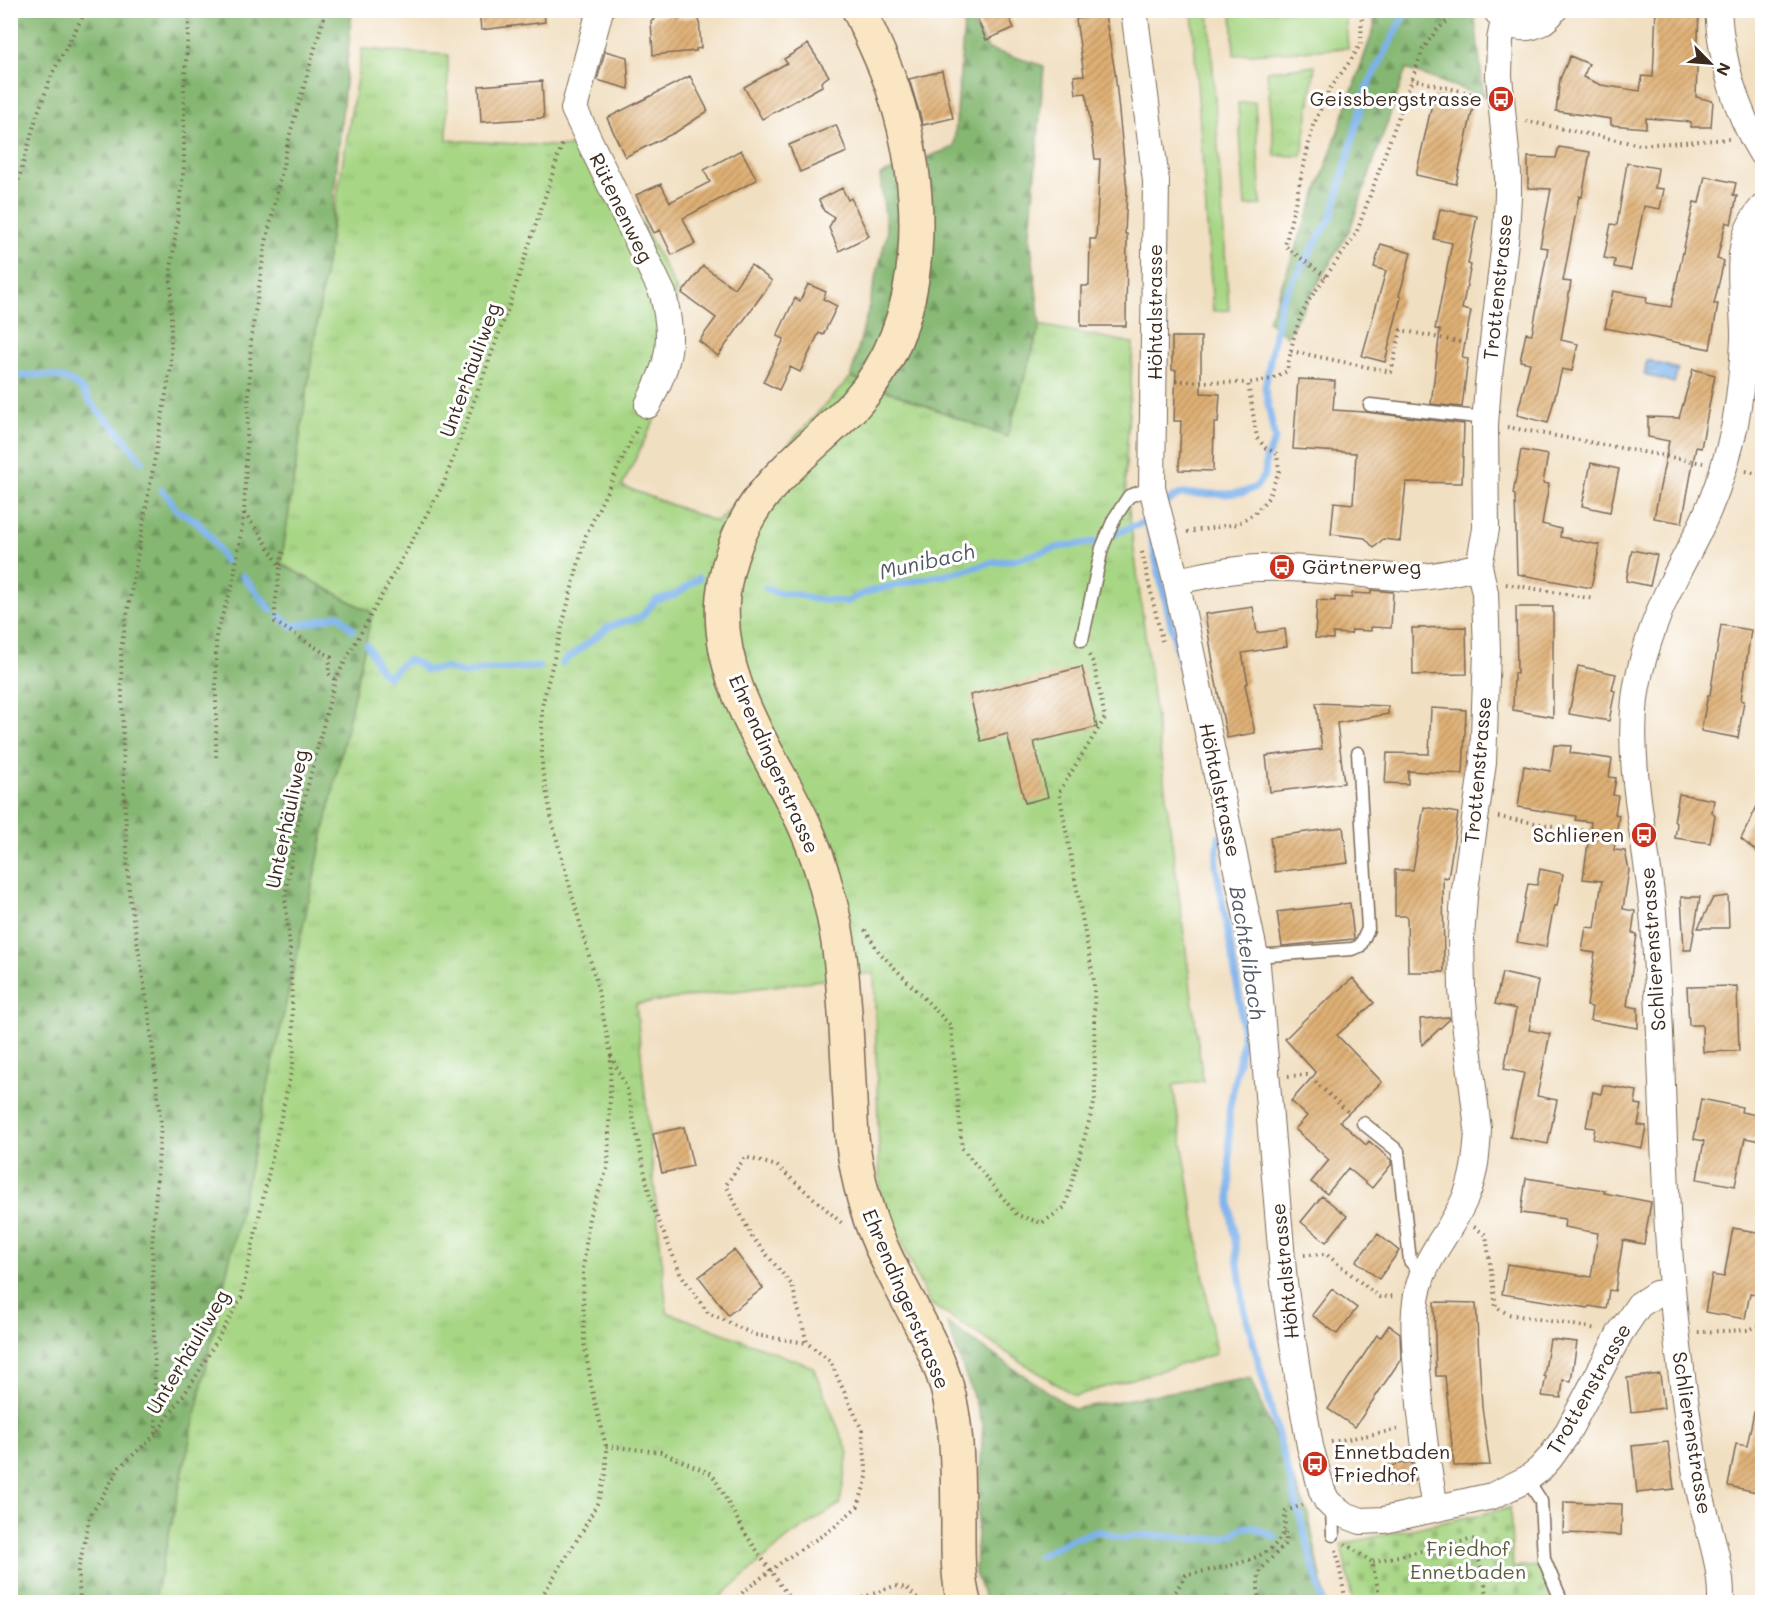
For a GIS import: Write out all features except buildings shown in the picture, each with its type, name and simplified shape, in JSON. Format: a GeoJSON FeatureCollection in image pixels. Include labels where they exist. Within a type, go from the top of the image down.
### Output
{"type":"FeatureCollection","features":[{"type":"Feature","properties":{"kind":"main road","name":"Ehrendingerstrasse"},"geometry":{"type":"LineString","coordinates":[[859,10],[894,91],[910,158],[915,208],[915,258],[909,300],[898,337],[879,374],[856,403],[782,474],[763,495],[751,514],[734,547],[729,566],[723,596],[723,624],[726,654],[743,707],[805,826],[828,893],[842,965],[852,1138],[856,1166],[873,1228],[946,1384],[957,1452],[958,1554],[964,1602]]}},
{"type":"Feature","properties":{"kind":"street"},"geometry":{"type":"LineString","coordinates":[[574,109],[600,10]]}},
{"type":"Feature","properties":{"kind":"street","name":"Höhtalstrasse"},"geometry":{"type":"LineString","coordinates":[[1134,10],[1156,182],[1152,488],[1176,581],[1255,956],[1282,1256],[1300,1390],[1310,1446],[1322,1491],[1332,1506]]}},
{"type":"Feature","properties":{"kind":"street"},"geometry":{"type":"LineString","coordinates":[[1500,15],[1513,26],[1529,28],[1543,22],[1554,10]]}},
{"type":"Feature","properties":{"kind":"street"},"geometry":{"type":"LineString","coordinates":[[1718,10],[1722,48],[1736,100],[1749,133],[1762,154]]}},
{"type":"Feature","properties":{"kind":"street","name":"Trottenstrasse"},"geometry":{"type":"LineString","coordinates":[[1435,1508],[1422,1426],[1414,1311],[1420,1284],[1433,1253],[1466,1197],[1477,1149],[1478,1129],[1462,989],[1461,939],[1464,897],[1483,763],[1487,651],[1485,592],[1479,566],[1486,529],[1494,422],[1491,349],[1506,233],[1508,196],[1499,66],[1500,15]]}},
{"type":"Feature","properties":{"kind":"street","name":"Rütenenweg"},"geometry":{"type":"LineString","coordinates":[[574,109],[663,294],[669,322],[668,352],[648,405]]}},
{"type":"Feature","properties":{"kind":"street","name":"Schlierenstrasse"},"geometry":{"type":"LineString","coordinates":[[1721,1602],[1721,1575],[1717,1555],[1697,1482],[1672,1292],[1653,914],[1635,776],[1635,698],[1656,620],[1701,526],[1725,466],[1739,403],[1743,363],[1741,275],[1743,251],[1754,218],[1762,208]]}},
{"type":"Feature","properties":{"kind":"street"},"geometry":{"type":"LineString","coordinates":[[1176,581],[1231,570],[1256,568],[1282,567],[1409,578],[1428,577],[1479,566]]}},
{"type":"Feature","properties":{"kind":"street","name":"Trottenstrasse"},"geometry":{"type":"LineString","coordinates":[[1332,1506],[1345,1515],[1361,1521],[1384,1520],[1492,1496],[1527,1479],[1550,1458],[1565,1437],[1620,1333],[1639,1305],[1656,1294],[1672,1292]]}},
{"type":"Feature","properties":{"kind":"lane"},"geometry":{"type":"LineString","coordinates":[[1370,405],[1494,422]]}},
{"type":"Feature","properties":{"kind":"lane"},"geometry":{"type":"LineString","coordinates":[[1082,640],[1102,548],[1114,519],[1129,496],[1152,488]]}},
{"type":"Feature","properties":{"kind":"lane"},"geometry":{"type":"LineString","coordinates":[[1255,956],[1352,949],[1360,946],[1368,929],[1358,753]]}},
{"type":"Feature","properties":{"kind":"lane"},"geometry":{"type":"LineString","coordinates":[[1363,1123],[1398,1151],[1410,1261],[1420,1284]]}},
{"type":"Feature","properties":{"kind":"lane"},"geometry":{"type":"LineString","coordinates":[[1527,1479],[1541,1501],[1544,1559],[1562,1602]]}},
{"type":"Feature","properties":{"kind":"lane","name":"Höhtalstrasse"},"geometry":{"type":"LineString","coordinates":[[1332,1506],[1333,1535]]}},
{"type":"Feature","properties":{"kind":"path"},"geometry":{"type":"LineString","coordinates":[[10,209],[41,104],[53,72],[86,10]]}},
{"type":"Feature","properties":{"kind":"path"},"geometry":{"type":"LineString","coordinates":[[156,1434],[152,1246],[161,1124],[149,1014],[129,892],[124,786],[122,649],[171,366],[171,270],[184,166],[184,87],[190,10]]}},
{"type":"Feature","properties":{"kind":"path"},"geometry":{"type":"LineString","coordinates":[[216,757],[216,634],[232,583],[244,513],[251,339],[265,248],[290,134],[326,10]]}},
{"type":"Feature","properties":{"kind":"path"},"geometry":{"type":"LineString","coordinates":[[1326,276],[1285,246],[1313,126],[1329,90],[1361,43],[1362,10]]}},
{"type":"Feature","properties":{"kind":"path"},"geometry":{"type":"LineString","coordinates":[[1155,380],[1256,382],[1272,379],[1287,370],[1300,318],[1309,300],[1356,234],[1423,49],[1436,31],[1459,10]]}},
{"type":"Feature","properties":{"kind":"path"},"geometry":{"type":"LineString","coordinates":[[1411,79],[1479,95]]}},
{"type":"Feature","properties":{"kind":"path","name":"Unterhäuliweg"},"geometry":{"type":"LineString","coordinates":[[80,1602],[78,1571],[90,1516],[120,1467],[156,1434],[194,1380],[242,1298],[294,1059],[290,948],[285,897],[297,827],[335,680],[444,483],[509,306],[574,109]]}},
{"type":"Feature","properties":{"kind":"path"},"geometry":{"type":"LineString","coordinates":[[1524,121],[1640,145],[1735,139],[1749,133]]}},
{"type":"Feature","properties":{"kind":"path"},"geometry":{"type":"LineString","coordinates":[[1291,351],[1391,372],[1401,330],[1491,349]]}},
{"type":"Feature","properties":{"kind":"path"},"geometry":{"type":"LineString","coordinates":[[1164,536],[1237,524],[1255,513],[1268,498],[1279,471],[1277,454],[1266,448],[1257,438],[1248,382]]}},
{"type":"Feature","properties":{"kind":"path"},"geometry":{"type":"LineString","coordinates":[[538,1602],[598,1502],[606,1473],[606,1446],[593,1395],[584,1343],[583,1270],[589,1217],[608,1167],[610,1055],[596,981],[553,826],[542,768],[542,706],[586,535],[648,405]]}},
{"type":"Feature","properties":{"kind":"path"},"geometry":{"type":"LineString","coordinates":[[1494,422],[1713,465]]}},
{"type":"Feature","properties":{"kind":"path"},"geometry":{"type":"LineString","coordinates":[[1743,471],[1762,475]]}},
{"type":"Feature","properties":{"kind":"path"},"geometry":{"type":"LineString","coordinates":[[244,513],[261,534],[280,566]]}},
{"type":"Feature","properties":{"kind":"path"},"geometry":{"type":"LineString","coordinates":[[283,552],[275,622],[331,657],[328,673],[335,680]]}},
{"type":"Feature","properties":{"kind":"path"},"geometry":{"type":"LineString","coordinates":[[1499,583],[1594,599]]}},
{"type":"Feature","properties":{"kind":"path"},"geometry":{"type":"LineString","coordinates":[[863,927],[879,952],[951,1026],[962,1148],[1017,1215],[1042,1223],[1065,1208],[1095,1100],[1094,982],[1059,792],[1105,718],[1094,664],[1082,640]]}},
{"type":"Feature","properties":{"kind":"path"},"geometry":{"type":"LineString","coordinates":[[1491,816],[1625,838]]}},
{"type":"Feature","properties":{"kind":"path"},"geometry":{"type":"LineString","coordinates":[[610,1055],[627,1089],[651,1202],[680,1273],[708,1313],[754,1335],[807,1343],[830,1361],[862,1430],[867,1478],[858,1506],[832,1529],[783,1561],[744,1591],[735,1602]]}},
{"type":"Feature","properties":{"kind":"path"},"geometry":{"type":"LineString","coordinates":[[1267,1077],[1308,1075],[1356,1120],[1363,1123]]}},
{"type":"Feature","properties":{"kind":"path"},"geometry":{"type":"LineString","coordinates":[[807,1343],[792,1285],[752,1237],[726,1185],[744,1157],[777,1166],[847,1228]]}},
{"type":"Feature","properties":{"kind":"path"},"geometry":{"type":"LineString","coordinates":[[1456,1215],[1486,1235],[1496,1306],[1508,1314],[1620,1333]]}},
{"type":"Feature","properties":{"kind":"path"},"geometry":{"type":"LineString","coordinates":[[1282,1256],[1326,1254],[1379,1297],[1420,1284]]}},
{"type":"Feature","properties":{"kind":"path"},"geometry":{"type":"LineString","coordinates":[[1676,1332],[1748,1330],[1762,1325]]}},
{"type":"Feature","properties":{"kind":"path"},"geometry":{"type":"LineString","coordinates":[[1310,1446],[1422,1426]]}},
{"type":"Feature","properties":{"kind":"path"},"geometry":{"type":"LineString","coordinates":[[606,1446],[661,1452],[712,1474],[746,1533],[792,1602]]}},
{"type":"Feature","properties":{"kind":"path"},"geometry":{"type":"LineString","coordinates":[[1170,1602],[1185,1575],[1243,1562],[1273,1545],[1282,1536],[1285,1514],[1289,1509],[1301,1505]]}},
{"type":"Feature","properties":{"kind":"path"},"geometry":{"type":"LineString","coordinates":[[1259,1602],[1258,1576],[1261,1568],[1284,1545],[1286,1541],[1284,1529]]}},
{"type":"Feature","properties":{"kind":"path"},"geometry":{"type":"LineString","coordinates":[[1333,1535],[1372,1562],[1381,1602]]}},
{"type":"Feature","properties":{"kind":"path"},"geometry":{"type":"LineString","coordinates":[[1333,1535],[1346,1602]]}},
{"type":"Feature","properties":{"kind":"path"},"geometry":{"type":"LineString","coordinates":[[1372,1562],[1474,1539],[1489,1602]]}},
{"type":"Feature","properties":{"kind":"path"},"geometry":{"type":"LineString","coordinates":[[851,1602],[894,1586],[907,1588],[920,1602]]}},
{"type":"Feature","properties":{"kind":"green space"},"geometry":{"type":"Polygon","coordinates":[[[11,10],[352,11],[330,237],[281,564],[372,613],[154,1602],[11,1602],[11,10]]]}},
{"type":"Feature","properties":{"kind":"green space"},"geometry":{"type":"Polygon","coordinates":[[[965,11],[988,49],[1044,66],[1030,234],[1040,325],[1007,437],[851,377],[887,234],[880,175],[954,147],[965,11]]]}},
{"type":"Feature","properties":{"kind":"green space"},"geometry":{"type":"Polygon","coordinates":[[[1192,11],[1209,11],[1229,310],[1213,311],[1192,11]]]}},
{"type":"Feature","properties":{"kind":"green space"},"geometry":{"type":"Polygon","coordinates":[[[1232,11],[1345,11],[1348,48],[1234,55],[1232,11]]]}},
{"type":"Feature","properties":{"kind":"green space"},"geometry":{"type":"Polygon","coordinates":[[[1374,11],[1474,11],[1484,97],[1406,69],[1350,229],[1287,336],[1268,321],[1314,200],[1374,28],[1374,11]]]}},
{"type":"Feature","properties":{"kind":"green space"},"geometry":{"type":"Polygon","coordinates":[[[362,49],[448,55],[447,140],[604,149],[676,289],[677,374],[622,486],[717,522],[851,377],[1007,437],[1040,325],[1133,343],[1125,480],[1203,1081],[1173,1085],[1216,1354],[1075,1396],[929,1303],[880,1193],[874,973],[636,1004],[667,1312],[813,1367],[848,1452],[840,1504],[789,1537],[714,1602],[154,1602],[372,613],[281,564],[330,237],[362,49]]]}},
{"type":"Feature","properties":{"kind":"green space"},"geometry":{"type":"Polygon","coordinates":[[[1315,66],[1302,156],[1275,156],[1267,71],[1315,66]]]}},
{"type":"Feature","properties":{"kind":"green space"},"geometry":{"type":"Polygon","coordinates":[[[1255,102],[1261,205],[1245,206],[1238,103],[1255,102]]]}},
{"type":"Feature","properties":{"kind":"green space"},"geometry":{"type":"Polygon","coordinates":[[[947,1323],[1073,1409],[1250,1378],[1308,1514],[1326,1602],[986,1602],[975,1573],[983,1424],[947,1323]]]}},
{"type":"Feature","properties":{"kind":"green space","name":"Friedhof Ennetbaden"},"geometry":{"type":"Polygon","coordinates":[[[1510,1508],[1513,1568],[1541,1566],[1552,1602],[1353,1602],[1341,1544],[1510,1508]]]}},
{"type":"Feature","properties":{"kind":"water"},"geometry":{"type":"Polygon","coordinates":[[[1647,360],[1678,369],[1674,383],[1644,374],[1647,360]]]}},
{"type":"Feature","properties":{"kind":"waterway","name":"Bachtelibach"},"geometry":{"type":"LineString","coordinates":[[1168,501],[1180,494],[1244,492],[1256,487],[1265,474],[1266,459],[1275,440],[1265,388],[1281,301],[1332,216],[1366,89],[1407,10]]}},
{"type":"Feature","properties":{"kind":"waterway","name":"Munibach"},"geometry":{"type":"LineString","coordinates":[[10,376],[52,376],[75,384],[117,429],[142,461]]}},
{"type":"Feature","properties":{"kind":"waterway","name":"Munibach"},"geometry":{"type":"LineString","coordinates":[[162,490],[175,509],[195,520],[210,536],[225,561]]}},
{"type":"Feature","properties":{"kind":"waterway","name":"Bachtelibach"},"geometry":{"type":"LineString","coordinates":[[1109,536],[1147,521],[1182,671]]}},
{"type":"Feature","properties":{"kind":"waterway","name":"Munibach"},"geometry":{"type":"LineString","coordinates":[[766,588],[778,593],[847,602],[864,593],[887,587],[993,562],[1014,560],[1059,547],[1095,542]]}},
{"type":"Feature","properties":{"kind":"waterway","name":"Munibach"},"geometry":{"type":"LineString","coordinates":[[243,576],[271,610]]}},
{"type":"Feature","properties":{"kind":"waterway","name":"Munibach"},"geometry":{"type":"LineString","coordinates":[[562,663],[610,626],[641,617],[656,600],[675,595],[699,578]]}},
{"type":"Feature","properties":{"kind":"waterway","name":"Munibach"},"geometry":{"type":"LineString","coordinates":[[279,616],[292,626],[339,615],[353,630]]}},
{"type":"Feature","properties":{"kind":"waterway","name":"Munibach"},"geometry":{"type":"LineString","coordinates":[[367,645],[381,671],[389,677],[408,660],[419,664],[425,670],[446,668],[465,674],[480,670],[539,667]]}},
{"type":"Feature","properties":{"kind":"waterway","name":"Bachtelibach"},"geometry":{"type":"LineString","coordinates":[[1219,837],[1216,865],[1240,1001],[1243,1039],[1229,1110],[1230,1204],[1244,1308],[1323,1602]]}},
{"type":"Feature","properties":{"kind":"waterway"},"geometry":{"type":"LineString","coordinates":[[1039,1556],[1074,1538],[1100,1531],[1125,1539],[1135,1535],[1219,1539],[1234,1534],[1243,1527],[1253,1527],[1275,1537]]}},
{"type":"Feature","properties":{"kind":"place","name":"Geissbergstrasse"},"geometry":{"type":"Point","coordinates":[1501,99]}},
{"type":"Feature","properties":{"kind":"place","name":"Gärtnerweg"},"geometry":{"type":"Point","coordinates":[1282,567]}},
{"type":"Feature","properties":{"kind":"place","name":"Schlieren"},"geometry":{"type":"Point","coordinates":[1644,835]}},
{"type":"Feature","properties":{"kind":"place","name":"Ennetbaden Friedhof"},"geometry":{"type":"Point","coordinates":[1315,1464]}}]}
